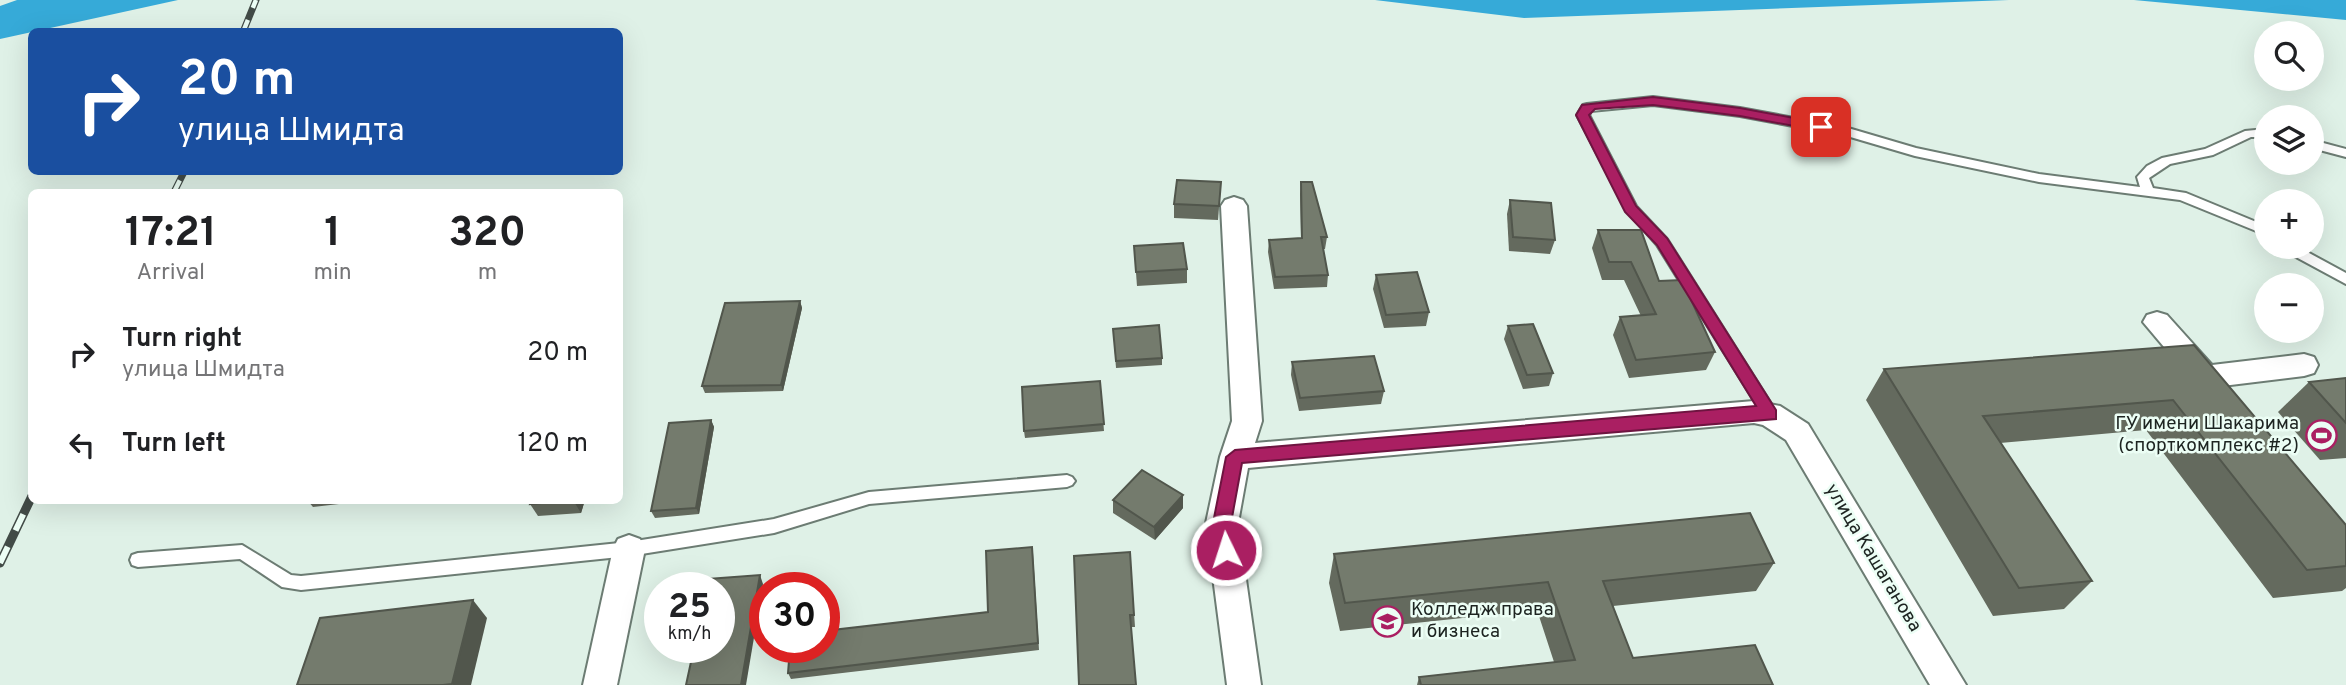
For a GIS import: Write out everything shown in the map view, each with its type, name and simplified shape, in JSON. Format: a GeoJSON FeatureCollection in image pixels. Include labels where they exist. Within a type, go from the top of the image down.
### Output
{"type":"FeatureCollection","features":[{"type":"Feature","properties":{"kind":"street"},"geometry":{"type":"LineString","coordinates":[[1234,206],[1247,421],[1231,472],[1222,523],[1244,685]]}},
{"type":"Feature","properties":{"kind":"street"},"geometry":{"type":"LineString","coordinates":[[2157,322],[2232,406]]}},
{"type":"Feature","properties":{"kind":"street"},"geometry":{"type":"LineString","coordinates":[[2206,377],[2304,365]]}},
{"type":"Feature","properties":{"kind":"street"},"geometry":{"type":"LineString","coordinates":[[1231,472],[1754,412],[1770,414]]}},
{"type":"Feature","properties":{"kind":"street","name":"улица Кашаганова"},"geometry":{"type":"LineString","coordinates":[[1770,414],[1797,432],[1949,685]]}},
{"type":"Feature","properties":{"kind":"street"},"geometry":{"type":"LineString","coordinates":[[600,685],[629,549]]}},
{"type":"Feature","properties":{"kind":"lane"},"geometry":{"type":"LineString","coordinates":[[1770,414],[1662,242],[1630,208],[1583,115],[1587,108],[1653,101],[1728,110],[1848,132],[1987,169],[2182,196],[2254,226]]}},
{"type":"Feature","properties":{"kind":"lane"},"geometry":{"type":"LineString","coordinates":[[2148,192],[2143,177],[2155,164],[2170,158],[2210,152],[2248,132],[2254,133]]}},
{"type":"Feature","properties":{"kind":"lane"},"geometry":{"type":"LineString","coordinates":[[2324,147],[2346,153]]}},
{"type":"Feature","properties":{"kind":"lane"},"geometry":{"type":"LineString","coordinates":[[2310,259],[2346,279]]}},
{"type":"Feature","properties":{"kind":"lane"},"geometry":{"type":"LineString","coordinates":[[138,560],[242,552],[288,582],[301,583],[629,549],[774,526],[869,498],[1067,481]]}},
{"type":"Feature","properties":{"kind":"water"},"geometry":{"type":"Polygon","coordinates":[[[17,0],[178,0],[50,28],[28,28],[28,33],[0,39],[0,6],[17,0]]]}},
{"type":"Feature","properties":{"kind":"water"},"geometry":{"type":"Polygon","coordinates":[[[1375,0],[2009,0],[1524,18],[1375,0]]]}},
{"type":"Feature","properties":{"kind":"water"},"geometry":{"type":"Polygon","coordinates":[[[2134,0],[2346,0],[2346,20],[2134,0]]]}},
{"type":"Feature","properties":{"kind":"building"},"geometry":{"type":"Polygon","coordinates":[[[1177,180],[1221,182],[1219,206],[1174,204],[1177,180]]]}},
{"type":"Feature","properties":{"kind":"building"},"geometry":{"type":"Polygon","coordinates":[[[1301,182],[1312,182],[1327,237],[1321,237],[1328,275],[1275,277],[1269,240],[1302,238],[1301,182]]]}},
{"type":"Feature","properties":{"kind":"building"},"geometry":{"type":"Polygon","coordinates":[[[1510,200],[1551,203],[1555,240],[1513,237],[1510,200]]]}},
{"type":"Feature","properties":{"kind":"building"},"geometry":{"type":"Polygon","coordinates":[[[1598,230],[1641,230],[1659,281],[1682,280],[1715,352],[1636,360],[1620,317],[1656,314],[1631,262],[1609,262],[1598,230]]]}},
{"type":"Feature","properties":{"kind":"building"},"geometry":{"type":"Polygon","coordinates":[[[1183,243],[1187,269],[1136,272],[1134,246],[1183,243]]]}},
{"type":"Feature","properties":{"kind":"building"},"geometry":{"type":"Polygon","coordinates":[[[1417,272],[1429,312],[1386,315],[1376,275],[1417,272]]]}},
{"type":"Feature","properties":{"kind":"building"},"geometry":{"type":"Polygon","coordinates":[[[800,301],[781,385],[702,386],[725,303],[800,301]]]}},
{"type":"Feature","properties":{"kind":"building"},"geometry":{"type":"Polygon","coordinates":[[[1533,324],[1553,373],[1527,375],[1508,326],[1533,324]]]}},
{"type":"Feature","properties":{"kind":"building"},"geometry":{"type":"Polygon","coordinates":[[[1159,325],[1162,358],[1116,361],[1113,329],[1159,325]]]}},
{"type":"Feature","properties":{"kind":"building"},"geometry":{"type":"Polygon","coordinates":[[[2194,345],[2346,525],[2346,566],[2307,570],[2173,400],[1983,416],[2092,581],[2019,588],[1884,369],[2194,345]]]}},
{"type":"Feature","properties":{"kind":"building"},"geometry":{"type":"Polygon","coordinates":[[[1374,356],[1384,391],[1300,398],[1292,362],[1374,356]]]}},
{"type":"Feature","properties":{"kind":"building"},"geometry":{"type":"Polygon","coordinates":[[[2346,378],[2346,423],[2309,382],[2346,378]]]}},
{"type":"Feature","properties":{"kind":"building"},"geometry":{"type":"Polygon","coordinates":[[[1100,381],[1104,424],[1024,431],[1022,387],[1100,381]]]}},
{"type":"Feature","properties":{"kind":"building"},"geometry":{"type":"Polygon","coordinates":[[[711,420],[696,508],[651,511],[669,423],[711,420]]]}},
{"type":"Feature","properties":{"kind":"building"},"geometry":{"type":"Polygon","coordinates":[[[1142,470],[1183,495],[1154,527],[1113,500],[1142,470]]]}},
{"type":"Feature","properties":{"kind":"building"},"geometry":{"type":"Polygon","coordinates":[[[1750,513],[1774,563],[1603,581],[1633,658],[1755,645],[1773,685],[1421,685],[1419,677],[1575,660],[1548,582],[1345,603],[1334,554],[1750,513]]]}},
{"type":"Feature","properties":{"kind":"building"},"geometry":{"type":"Polygon","coordinates":[[[1032,547],[1038,643],[788,673],[789,663],[840,663],[840,629],[988,612],[986,551],[1032,547]]]}},
{"type":"Feature","properties":{"kind":"building"},"geometry":{"type":"Polygon","coordinates":[[[1130,552],[1134,615],[1130,615],[1136,685],[1079,685],[1074,556],[1130,552]]]}},
{"type":"Feature","properties":{"kind":"building"},"geometry":{"type":"Polygon","coordinates":[[[749,576],[749,639],[741,685],[686,685],[691,663],[735,663],[735,577],[749,576]]]}},
{"type":"Feature","properties":{"kind":"building"},"geometry":{"type":"Polygon","coordinates":[[[473,600],[452,684],[297,685],[320,618],[473,600]]]}},
{"type":"Feature","properties":{"kind":"railway"},"geometry":{"type":"LineString","coordinates":[[245,28],[256,0]]}},
{"type":"Feature","properties":{"kind":"railway"},"geometry":{"type":"LineString","coordinates":[[176,189],[182,175]]}},
{"type":"Feature","properties":{"kind":"railway"},"geometry":{"type":"LineString","coordinates":[[0,563],[28,504]]}},
{"type":"Feature","properties":{"kind":"place","name":"ГУ имени Шакарима (спорткомплекс #2)"},"geometry":{"type":"Point","coordinates":[2322,435]}},
{"type":"Feature","properties":{"kind":"place","name":"Колледж права и бизнеса"},"geometry":{"type":"Point","coordinates":[1388,621]}},
{"type":"Feature","properties":{"kind":"route"},"geometry":{"type":"LineString","coordinates":[[1226,550],[1222,523],[1235,457],[1754,412],[1770,414],[1662,242],[1630,208],[1583,115],[1584,110],[1594,105],[1653,101],[1740,112],[1821,127]]}}]}
